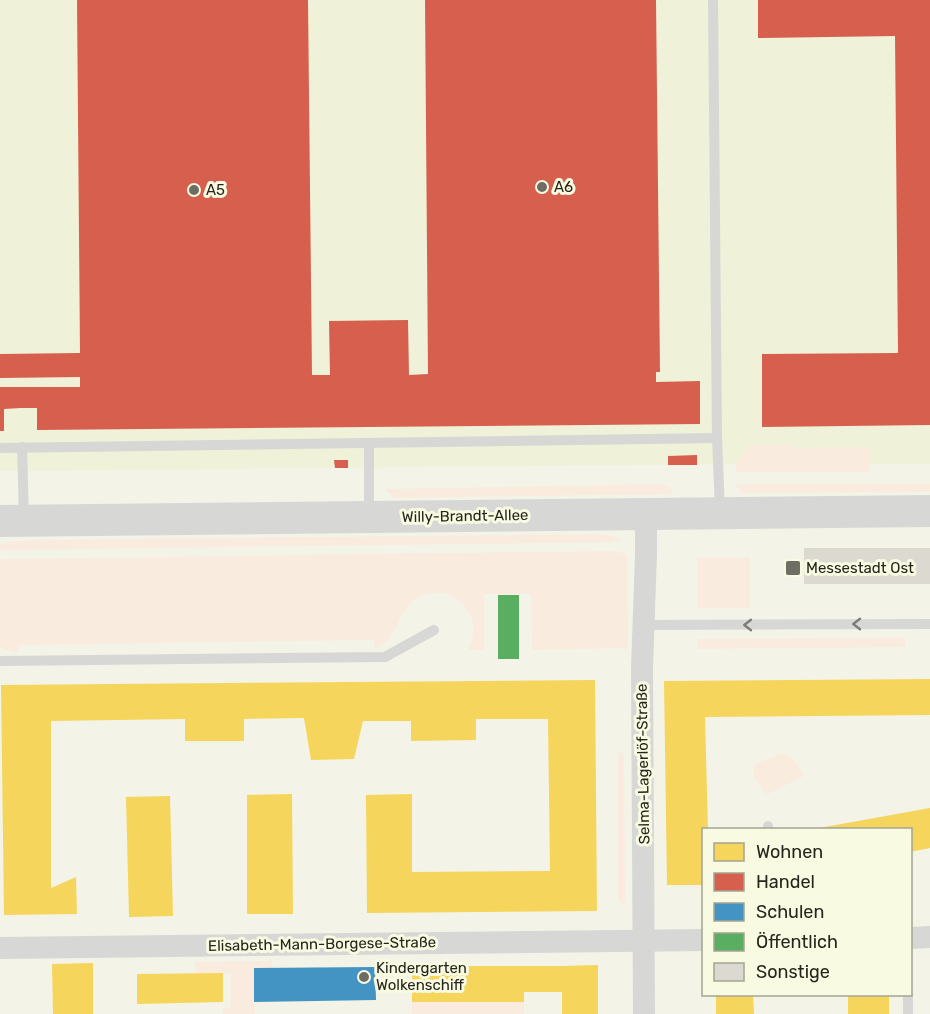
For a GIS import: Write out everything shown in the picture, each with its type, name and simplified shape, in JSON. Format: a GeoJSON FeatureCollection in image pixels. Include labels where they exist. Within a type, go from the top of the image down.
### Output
{"type":"FeatureCollection","features":[{"type":"Feature","properties":{"kind":"main road","name":"Willy-Brandt-Allee"},"geometry":{"type":"LineString","coordinates":[[12,521],[930,511]]}},
{"type":"Feature","properties":{"kind":"street","name":"Selma-Lagerlöf-Straße"},"geometry":{"type":"LineString","coordinates":[[644,1014],[642,668],[646,514]]}},
{"type":"Feature","properties":{"kind":"street"},"geometry":{"type":"LineString","coordinates":[[912,938],[930,937]]}},
{"type":"Feature","properties":{"kind":"street","name":"Elisabeth-Mann-Borgese-Straße"},"geometry":{"type":"LineString","coordinates":[[0,948],[702,940]]}},
{"type":"Feature","properties":{"kind":"lane"},"geometry":{"type":"LineString","coordinates":[[713,0],[717,438],[720,513]]}},
{"type":"Feature","properties":{"kind":"lane"},"geometry":{"type":"LineString","coordinates":[[0,448],[717,438]]}},
{"type":"Feature","properties":{"kind":"lane"},"geometry":{"type":"LineString","coordinates":[[369,443],[369,517]]}},
{"type":"Feature","properties":{"kind":"lane"},"geometry":{"type":"LineString","coordinates":[[12,521],[22,447]]}},
{"type":"Feature","properties":{"kind":"lane"},"geometry":{"type":"LineString","coordinates":[[644,625],[930,624]]}},
{"type":"Feature","properties":{"kind":"lane"},"geometry":{"type":"LineString","coordinates":[[0,661],[386,657],[434,630]]}},
{"type":"Feature","properties":{"kind":"lane"},"geometry":{"type":"LineString","coordinates":[[908,996],[908,1014]]}},
{"type":"Feature","properties":{"kind":"shaded area"},"geometry":{"type":"Polygon","coordinates":[[[0,0],[930,0],[930,464],[0,471],[0,0]]]}},
{"type":"Feature","properties":{"kind":"shaded area"},"geometry":{"type":"Polygon","coordinates":[[[750,445],[794,445],[794,448],[869,447],[870,472],[736,472],[736,464],[750,445]]]}},
{"type":"Feature","properties":{"kind":"shaded area"},"geometry":{"type":"Polygon","coordinates":[[[662,484],[670,487],[673,494],[393,498],[385,489],[662,484]]]}},
{"type":"Feature","properties":{"kind":"shaded area"},"geometry":{"type":"Polygon","coordinates":[[[734,484],[930,484],[930,492],[743,493],[734,484]]]}},
{"type":"Feature","properties":{"kind":"shaded area"},"geometry":{"type":"Polygon","coordinates":[[[604,534],[622,542],[0,550],[0,545],[8,542],[29,540],[604,534]]]}},
{"type":"Feature","properties":{"kind":"shaded area"},"geometry":{"type":"Polygon","coordinates":[[[613,551],[627,554],[628,648],[532,650],[531,594],[484,594],[484,650],[468,650],[473,628],[468,611],[453,597],[437,593],[423,595],[414,600],[389,638],[375,649],[374,640],[19,645],[18,652],[6,650],[0,646],[0,559],[613,551]]]}},
{"type":"Feature","properties":{"kind":"shaded area"},"geometry":{"type":"Polygon","coordinates":[[[697,557],[750,557],[750,608],[697,608],[697,557]]]}},
{"type":"Feature","properties":{"kind":"shaded area"},"geometry":{"type":"Polygon","coordinates":[[[905,637],[905,647],[697,649],[697,639],[905,637]]]}},
{"type":"Feature","properties":{"kind":"shaded area"},"geometry":{"type":"Polygon","coordinates":[[[618,752],[624,754],[625,905],[619,902],[618,898],[618,752]]]}},
{"type":"Feature","properties":{"kind":"shaded area"},"geometry":{"type":"Polygon","coordinates":[[[780,754],[792,758],[804,776],[766,795],[754,777],[753,768],[757,763],[780,754]]]}},
{"type":"Feature","properties":{"kind":"shaded area"},"geometry":{"type":"Polygon","coordinates":[[[272,961],[272,968],[254,968],[255,1014],[223,1014],[223,1008],[231,1007],[231,973],[196,973],[195,962],[272,961]]]}},
{"type":"Feature","properties":{"kind":"shaded area"},"geometry":{"type":"Polygon","coordinates":[[[412,1002],[524,1002],[524,1014],[412,1014],[412,1002]]]}},
{"type":"Feature","properties":{"kind":"building: Wohnen"},"geometry":{"type":"Polygon","coordinates":[[[930,679],[930,715],[705,717],[708,828],[702,828],[702,885],[667,885],[664,681],[930,679]]]}},
{"type":"Feature","properties":{"kind":"building: Wohnen"},"geometry":{"type":"Polygon","coordinates":[[[595,680],[597,911],[367,913],[366,795],[412,794],[412,872],[550,871],[548,719],[476,719],[476,740],[411,741],[411,721],[363,721],[354,759],[311,760],[304,718],[244,719],[244,741],[185,741],[185,719],[51,721],[51,888],[76,877],[77,914],[4,915],[1,685],[595,680]]]}},
{"type":"Feature","properties":{"kind":"building: Wohnen"},"geometry":{"type":"Polygon","coordinates":[[[292,794],[293,914],[247,914],[247,795],[292,794]]]}},
{"type":"Feature","properties":{"kind":"building: Wohnen"},"geometry":{"type":"Polygon","coordinates":[[[170,796],[173,916],[129,917],[126,797],[170,796]]]}},
{"type":"Feature","properties":{"kind":"building: Wohnen"},"geometry":{"type":"Polygon","coordinates":[[[930,808],[930,848],[912,852],[912,828],[819,828],[930,808]]]}},
{"type":"Feature","properties":{"kind":"building: Wohnen"},"geometry":{"type":"Polygon","coordinates":[[[93,963],[93,1014],[53,1014],[52,964],[93,963]]]}},
{"type":"Feature","properties":{"kind":"building: Wohnen"},"geometry":{"type":"Polygon","coordinates":[[[598,965],[598,1014],[562,1014],[562,992],[524,992],[524,1002],[412,1002],[412,966],[598,965]]]}},
{"type":"Feature","properties":{"kind":"building: Wohnen"},"geometry":{"type":"Polygon","coordinates":[[[223,973],[223,1002],[137,1004],[137,974],[223,973]]]}},
{"type":"Feature","properties":{"kind":"building: Wohnen"},"geometry":{"type":"Polygon","coordinates":[[[716,996],[753,996],[754,1014],[716,1014],[716,996]]]}},
{"type":"Feature","properties":{"kind":"building: Wohnen"},"geometry":{"type":"Polygon","coordinates":[[[848,996],[889,996],[889,1014],[848,1014],[848,996]]]}},
{"type":"Feature","properties":{"kind":"building: Handel"},"geometry":{"type":"Polygon","coordinates":[[[77,0],[308,0],[312,375],[330,375],[329,321],[408,320],[409,375],[428,374],[425,0],[656,0],[660,372],[656,372],[656,382],[700,381],[700,424],[37,430],[37,408],[21,408],[4,409],[4,431],[0,431],[0,387],[80,387],[80,377],[0,378],[0,354],[80,353],[77,0]]]}},
{"type":"Feature","properties":{"kind":"building: Handel"},"geometry":{"type":"Polygon","coordinates":[[[758,0],[930,0],[930,425],[762,427],[762,354],[898,353],[895,36],[758,38],[758,0]]]}},
{"type":"Feature","properties":{"kind":"building: Handel"},"geometry":{"type":"Polygon","coordinates":[[[697,455],[697,465],[668,465],[668,456],[697,455]]]}},
{"type":"Feature","properties":{"kind":"building: Handel"},"geometry":{"type":"Polygon","coordinates":[[[334,460],[348,460],[348,468],[335,468],[334,460]]]}},
{"type":"Feature","properties":{"kind":"building: Schulen"},"geometry":{"type":"Polygon","coordinates":[[[375,967],[376,1000],[254,1002],[254,968],[375,967]]]}},
{"type":"Feature","properties":{"kind":"building: Öffentlich"},"geometry":{"type":"Polygon","coordinates":[[[498,595],[519,595],[519,659],[498,659],[498,595]]]}},
{"type":"Feature","properties":{"kind":"building: Sonstige"},"geometry":{"type":"Polygon","coordinates":[[[804,548],[930,548],[930,584],[804,584],[804,548]]]}},
{"type":"Feature","properties":{"kind":"place","name":"A6"},"geometry":{"type":"Point","coordinates":[542,187]}},
{"type":"Feature","properties":{"kind":"place","name":"A5"},"geometry":{"type":"Point","coordinates":[194,190]}},
{"type":"Feature","properties":{"kind":"place","name":"Messestadt Ost"},"geometry":{"type":"Point","coordinates":[793,568]}},
{"type":"Feature","properties":{"kind":"place","name":"Kindergarten Wolkenschiff"},"geometry":{"type":"Point","coordinates":[364,977]}}]}
